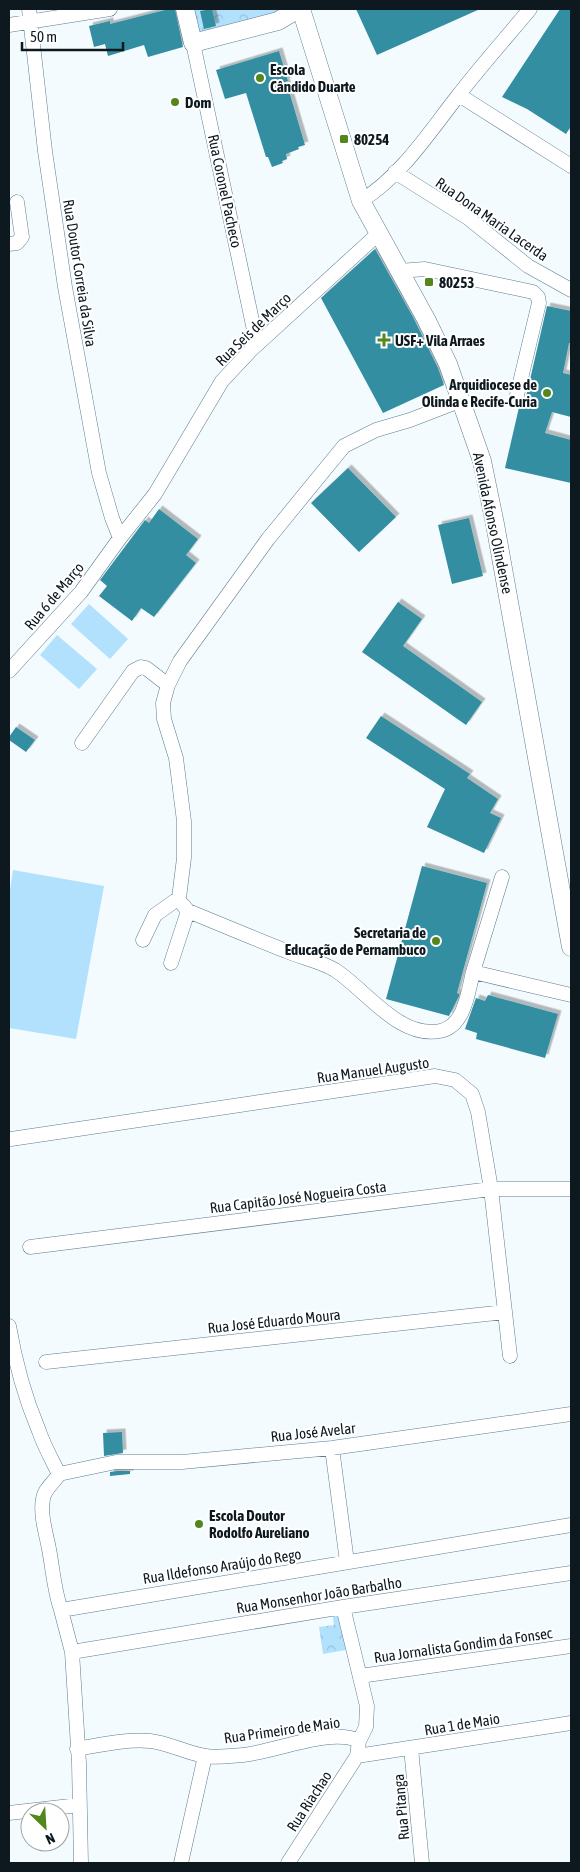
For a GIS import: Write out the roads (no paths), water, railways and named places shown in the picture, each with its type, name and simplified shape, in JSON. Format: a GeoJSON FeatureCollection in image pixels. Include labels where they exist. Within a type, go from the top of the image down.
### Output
{"type":"FeatureCollection","features":[{"type":"Feature","properties":{"kind":"main road","name":"Rua Coronel Pacheco"},"geometry":{"type":"LineString","coordinates":[[184,9],[193,43]]}},
{"type":"Feature","properties":{"kind":"main road"},"geometry":{"type":"LineString","coordinates":[[193,43],[278,21],[299,9]]}},
{"type":"Feature","properties":{"kind":"main road","name":"Avenida Afonso Olindense"},"geometry":{"type":"LineString","coordinates":[[299,9],[362,201],[448,364],[482,461],[571,947]]}},
{"type":"Feature","properties":{"kind":"main road"},"geometry":{"type":"LineString","coordinates":[[278,21],[306,30]]}},
{"type":"Feature","properties":{"kind":"street"},"geometry":{"type":"LineString","coordinates":[[9,25],[30,15],[110,9]]}},
{"type":"Feature","properties":{"kind":"street"},"geometry":{"type":"LineString","coordinates":[[362,201],[379,190],[418,148],[526,10]]}},
{"type":"Feature","properties":{"kind":"street","name":"Rua Doutor Correia da Silva"},"geometry":{"type":"LineString","coordinates":[[30,15],[45,151],[65,287],[99,473],[120,538]]}},
{"type":"Feature","properties":{"kind":"street","name":"Rua Coronel Pacheco"},"geometry":{"type":"LineString","coordinates":[[193,43],[257,344]]}},
{"type":"Feature","properties":{"kind":"street"},"geometry":{"type":"LineString","coordinates":[[458,95],[571,166]]}},
{"type":"Feature","properties":{"kind":"street","name":"Rua Dona Maria Lacerda"},"geometry":{"type":"LineString","coordinates":[[395,172],[468,218],[528,266],[571,290]]}},
{"type":"Feature","properties":{"kind":"street"},"geometry":{"type":"LineString","coordinates":[[9,244],[17,243],[22,237],[17,202]]}},
{"type":"Feature","properties":{"kind":"street","name":"Rua Seis de Março"},"geometry":{"type":"LineString","coordinates":[[120,538],[155,494],[222,381],[257,344],[378,234]]}},
{"type":"Feature","properties":{"kind":"street"},"geometry":{"type":"LineString","coordinates":[[399,270],[426,269],[533,292],[538,297],[539,303],[517,395]]}},
{"type":"Feature","properties":{"kind":"street"},"geometry":{"type":"LineString","coordinates":[[462,400],[410,420],[376,430],[344,446],[268,539],[180,661],[168,685],[163,703],[164,719],[176,758],[184,821],[184,858],[178,898],[188,911],[333,969],[355,984],[393,1018],[409,1028],[428,1032],[442,1031],[459,1018],[502,877]]}},
{"type":"Feature","properties":{"kind":"street","name":"Rua 6 de Março"},"geometry":{"type":"LineString","coordinates":[[9,671],[81,592],[120,538]]}},
{"type":"Feature","properties":{"kind":"street"},"geometry":{"type":"LineString","coordinates":[[82,743],[133,671],[141,667],[146,668],[168,685]]}},
{"type":"Feature","properties":{"kind":"street"},"geometry":{"type":"LineString","coordinates":[[143,940],[155,914],[178,898]]}},
{"type":"Feature","properties":{"kind":"street"},"geometry":{"type":"LineString","coordinates":[[171,963],[188,911]]}},
{"type":"Feature","properties":{"kind":"street"},"geometry":{"type":"LineString","coordinates":[[473,972],[571,996]]}},
{"type":"Feature","properties":{"kind":"street","name":"Rua Manuel Augusto"},"geometry":{"type":"LineString","coordinates":[[11,1140],[435,1076],[455,1080],[472,1094],[478,1112],[492,1189],[510,1356]]}},
{"type":"Feature","properties":{"kind":"street","name":"Rua Capitão José Nogueira Costa"},"geometry":{"type":"LineString","coordinates":[[30,1247],[492,1189],[571,1188]]}},
{"type":"Feature","properties":{"kind":"street","name":"Rua José Eduardo Moura"},"geometry":{"type":"LineString","coordinates":[[46,1362],[505,1312]]}},
{"type":"Feature","properties":{"kind":"street"},"geometry":{"type":"LineString","coordinates":[[9,1326],[18,1370],[30,1407],[39,1433],[59,1474],[42,1499],[53,1579],[72,1652],[78,1756],[81,1863]]}},
{"type":"Feature","properties":{"kind":"street","name":"Rua José Avelar"},"geometry":{"type":"LineString","coordinates":[[59,1474],[116,1462],[182,1462],[332,1448],[571,1414]]}},
{"type":"Feature","properties":{"kind":"street"},"geometry":{"type":"LineString","coordinates":[[332,1448],[348,1562]]}},
{"type":"Feature","properties":{"kind":"street","name":"Rua Ildefonso Araújo do Rego"},"geometry":{"type":"LineString","coordinates":[[61,1610],[571,1525]]}},
{"type":"Feature","properties":{"kind":"street","name":"Rua Monsenhor João Barbalho"},"geometry":{"type":"LineString","coordinates":[[72,1652],[343,1607],[571,1573]]}},
{"type":"Feature","properties":{"kind":"street"},"geometry":{"type":"LineString","coordinates":[[343,1607],[367,1706],[368,1717],[366,1726],[359,1741]]}},
{"type":"Feature","properties":{"kind":"street","name":"Rua Jornalista Gondim da Fonsec"},"geometry":{"type":"LineString","coordinates":[[360,1676],[571,1646]]}},
{"type":"Feature","properties":{"kind":"street","name":"Rua 1 de Maio"},"geometry":{"type":"LineString","coordinates":[[357,1756],[571,1723]]}},
{"type":"Feature","properties":{"kind":"street","name":"Rua Primeiro de Maio"},"geometry":{"type":"LineString","coordinates":[[78,1756],[126,1741],[150,1741],[168,1744],[205,1756],[251,1754],[326,1738],[352,1737],[359,1741],[357,1756]]}},
{"type":"Feature","properties":{"kind":"street","name":"Rua Pitanga"},"geometry":{"type":"LineString","coordinates":[[411,1748],[422,1863]]}},
{"type":"Feature","properties":{"kind":"street"},"geometry":{"type":"LineString","coordinates":[[181,1863],[205,1756]]}},
{"type":"Feature","properties":{"kind":"street","name":"Rua Riachao"},"geometry":{"type":"LineString","coordinates":[[288,1863],[357,1756]]}},
{"type":"Feature","properties":{"kind":"street"},"geometry":{"type":"LineString","coordinates":[[9,1813],[79,1805]]}},
{"type":"Feature","properties":{"kind":"place","name":"Escola Cândido Duarte"},"geometry":{"type":"Point","coordinates":[260,78]}},
{"type":"Feature","properties":{"kind":"place","name":"Dom"},"geometry":{"type":"Point","coordinates":[175,102]}},
{"type":"Feature","properties":{"kind":"place","name":"80254"},"geometry":{"type":"Point","coordinates":[344,139]}},
{"type":"Feature","properties":{"kind":"place","name":"80253"},"geometry":{"type":"Point","coordinates":[429,282]}},
{"type":"Feature","properties":{"kind":"place","name":"USF+ Vila Arraes"},"geometry":{"type":"Point","coordinates":[384,340]}},
{"type":"Feature","properties":{"kind":"place","name":"Arquidiocese de Olinda e Recife-Curia"},"geometry":{"type":"Point","coordinates":[547,393]}},
{"type":"Feature","properties":{"kind":"place","name":"Secretaria de Educação de Pernambuco"},"geometry":{"type":"Point","coordinates":[436,941]}},
{"type":"Feature","properties":{"kind":"place","name":"Escola Doutor Rodolfo Aureliano"},"geometry":{"type":"Point","coordinates":[199,1524]}}]}
